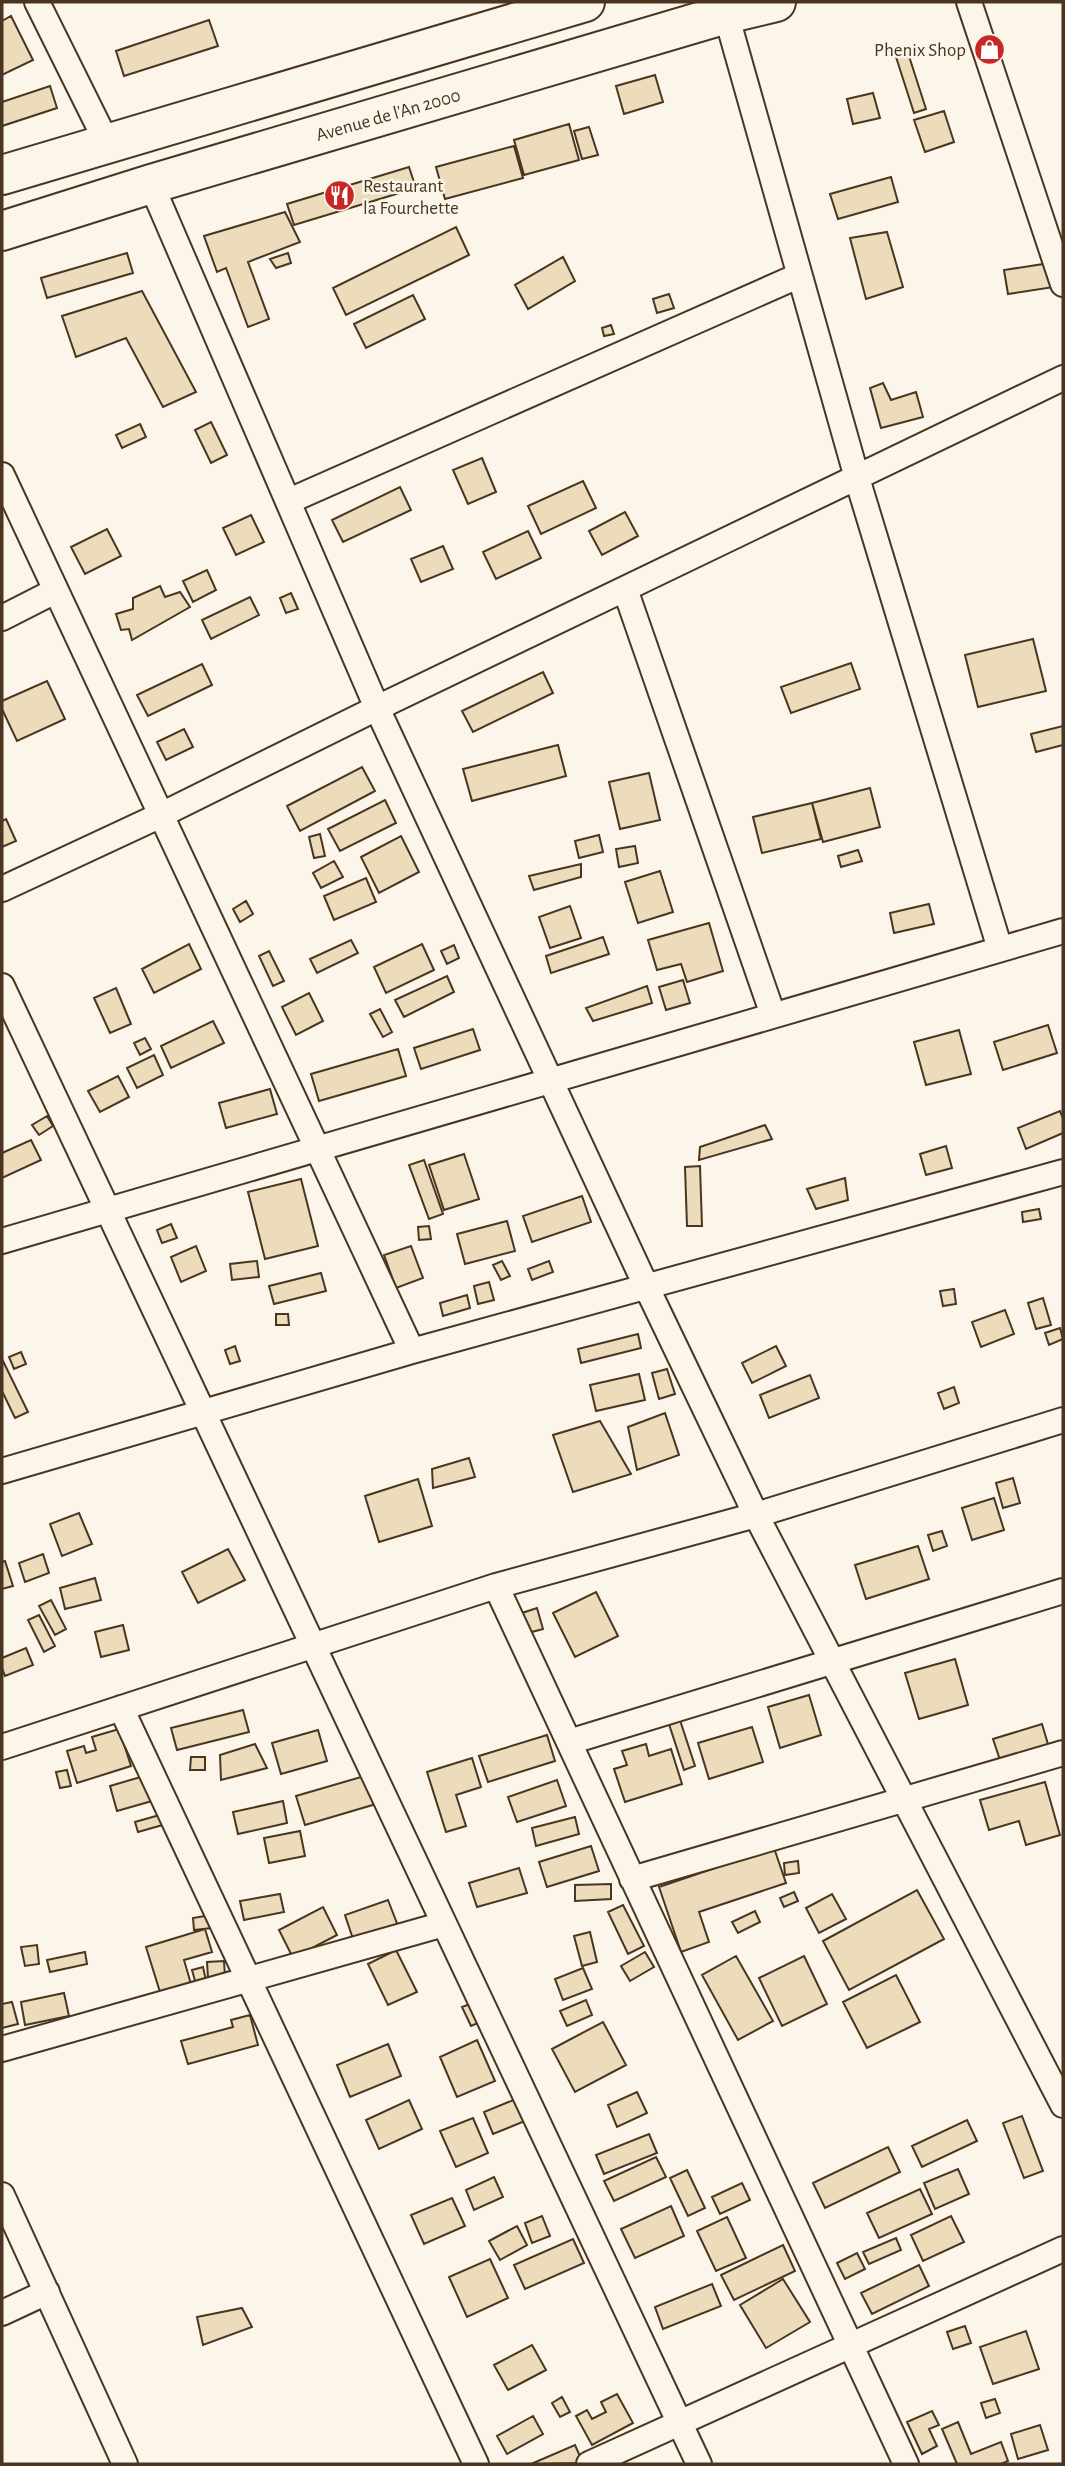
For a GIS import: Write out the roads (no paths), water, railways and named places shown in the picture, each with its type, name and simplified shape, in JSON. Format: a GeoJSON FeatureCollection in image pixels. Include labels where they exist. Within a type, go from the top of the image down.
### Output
{"type":"FeatureCollection","features":[{"type":"Feature","properties":{"kind":"main road"},"geometry":{"type":"LineString","coordinates":[[2,175],[585,2]]}},
{"type":"Feature","properties":{"kind":"main road","name":"Avenue de l'An 2000"},"geometry":{"type":"LineString","coordinates":[[2,231],[722,8],[776,2]]}},
{"type":"Feature","properties":{"kind":"street"},"geometry":{"type":"LineString","coordinates":[[37,2],[108,145]]}},
{"type":"Feature","properties":{"kind":"street"},"geometry":{"type":"LineString","coordinates":[[969,2],[1063,284]]}},
{"type":"Feature","properties":{"kind":"street"},"geometry":{"type":"LineString","coordinates":[[722,8],[857,478],[1000,949]]}},
{"type":"Feature","properties":{"kind":"street"},"geometry":{"type":"LineString","coordinates":[[151,184],[377,708],[647,1288],[756,1515],[1063,2105]]}},
{"type":"Feature","properties":{"kind":"street"},"geometry":{"type":"LineString","coordinates":[[289,501],[798,276]]}},
{"type":"Feature","properties":{"kind":"street"},"geometry":{"type":"LineString","coordinates":[[2,889],[161,815],[377,708],[1063,378]]}},
{"type":"Feature","properties":{"kind":"street"},"geometry":{"type":"LineString","coordinates":[[2,475],[412,1351]]}},
{"type":"Feature","properties":{"kind":"street"},"geometry":{"type":"LineString","coordinates":[[625,589],[774,1015]]}},
{"type":"Feature","properties":{"kind":"street"},"geometry":{"type":"LineString","coordinates":[[2,618],[55,591]]}},
{"type":"Feature","properties":{"kind":"street"},"geometry":{"type":"LineString","coordinates":[[2,1241],[1063,931]]}},
{"type":"Feature","properties":{"kind":"street"},"geometry":{"type":"LineString","coordinates":[[2,986],[699,2464]]}},
{"type":"Feature","properties":{"kind":"street"},"geometry":{"type":"LineString","coordinates":[[2,1471],[412,1351],[1063,1172]]}},
{"type":"Feature","properties":{"kind":"street"},"geometry":{"type":"LineString","coordinates":[[2,1747],[496,1586],[756,1515],[1063,1420]]}},
{"type":"Feature","properties":{"kind":"street"},"geometry":{"type":"LineString","coordinates":[[496,1586],[906,2464]]}},
{"type":"Feature","properties":{"kind":"street"},"geometry":{"type":"LineString","coordinates":[[569,1742],[1063,1591]]}},
{"type":"Feature","properties":{"kind":"street"},"geometry":{"type":"LineString","coordinates":[[121,1708],[476,2464]]}},
{"type":"Feature","properties":{"kind":"street"},"geometry":{"type":"LineString","coordinates":[[632,1879],[1063,1755]]}},
{"type":"Feature","properties":{"kind":"street"},"geometry":{"type":"LineString","coordinates":[[2,2049],[444,1924]]}},
{"type":"Feature","properties":{"kind":"street"},"geometry":{"type":"LineString","coordinates":[[2,2195],[125,2464]]}},
{"type":"Feature","properties":{"kind":"street"},"geometry":{"type":"LineString","coordinates":[[589,2464],[1063,2249]]}},
{"type":"Feature","properties":{"kind":"street"},"geometry":{"type":"LineString","coordinates":[[2,2313],[47,2292]]}},
{"type":"Feature","properties":{"kind":"place","name":"Phenix Shop"},"geometry":{"type":"Point","coordinates":[989,49]}},
{"type":"Feature","properties":{"kind":"place","name":"Restaurant la Fourchette"},"geometry":{"type":"Point","coordinates":[340,196]}}]}
